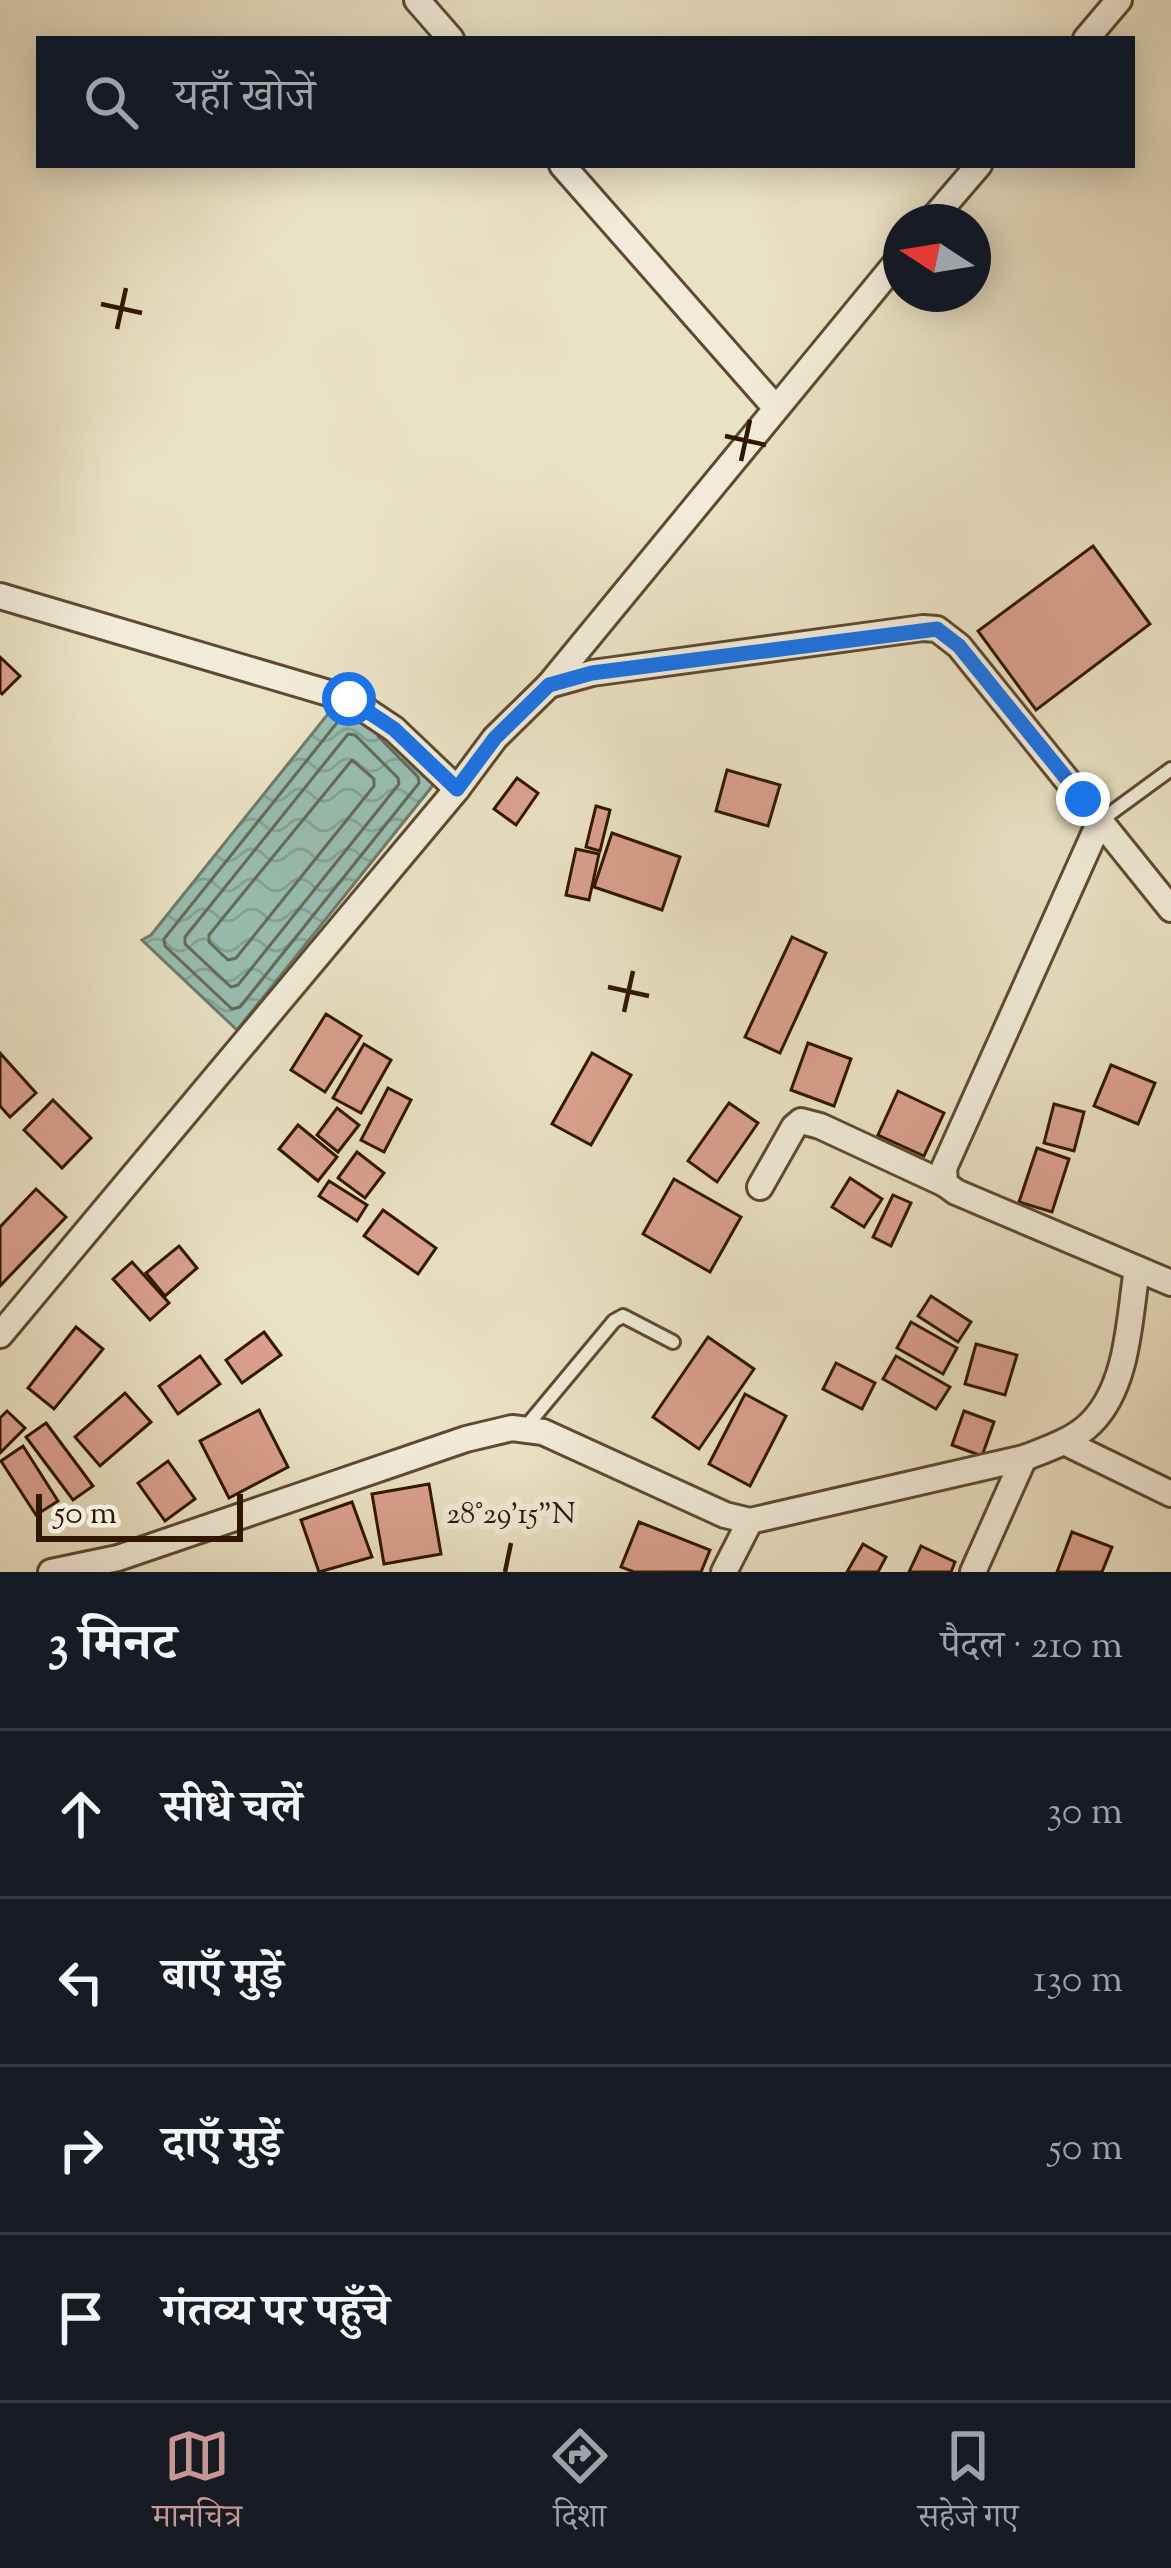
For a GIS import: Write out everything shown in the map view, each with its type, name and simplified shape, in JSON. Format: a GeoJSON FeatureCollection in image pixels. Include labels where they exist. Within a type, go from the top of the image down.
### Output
{"type":"FeatureCollection","features":[{"type":"Feature","properties":{"kind":"street"},"geometry":{"type":"LineString","coordinates":[[417,0],[449,36]]}},
{"type":"Feature","properties":{"kind":"street"},"geometry":{"type":"LineString","coordinates":[[1089,36],[1119,0]]}},
{"type":"Feature","properties":{"kind":"street"},"geometry":{"type":"LineString","coordinates":[[565,168],[774,406]]}},
{"type":"Feature","properties":{"kind":"street"},"geometry":{"type":"LineString","coordinates":[[945,204],[976,168]]}},
{"type":"Feature","properties":{"kind":"street"},"geometry":{"type":"LineString","coordinates":[[0,1335],[495,738],[549,685],[883,277]]}},
{"type":"Feature","properties":{"kind":"street"},"geometry":{"type":"LineString","coordinates":[[0,596],[349,699],[394,729],[457,789]]}},
{"type":"Feature","properties":{"kind":"street"},"geometry":{"type":"LineString","coordinates":[[549,685],[592,673],[937,629],[959,646],[1171,909]]}},
{"type":"Feature","properties":{"kind":"street"},"geometry":{"type":"LineString","coordinates":[[945,1184],[944,1168],[1100,820]]}},
{"type":"Feature","properties":{"kind":"street"},"geometry":{"type":"LineString","coordinates":[[760,1187],[801,1121],[1171,1283]]}},
{"type":"Feature","properties":{"kind":"street"},"geometry":{"type":"LineString","coordinates":[[51,1572],[120,1565],[488,1432],[542,1432],[725,1515],[750,1521],[1024,1458],[1064,1442],[1092,1422],[1110,1396],[1120,1372],[1137,1269]]}},
{"type":"Feature","properties":{"kind":"street"},"geometry":{"type":"LineString","coordinates":[[1064,1442],[1171,1495]]}},
{"type":"Feature","properties":{"kind":"street"},"geometry":{"type":"LineString","coordinates":[[973,1572],[1024,1458]]}},
{"type":"Feature","properties":{"kind":"street"},"geometry":{"type":"LineString","coordinates":[[724,1572],[750,1521]]}},
{"type":"Feature","properties":{"kind":"lane"},"geometry":{"type":"LineString","coordinates":[[1100,820],[1171,769]]}},
{"type":"Feature","properties":{"kind":"lane"},"geometry":{"type":"LineString","coordinates":[[524,1430],[614,1321],[623,1316],[673,1342]]}},
{"type":"Feature","properties":{"kind":"water"},"geometry":{"type":"Polygon","coordinates":[[[348,689],[438,779],[237,1030],[142,940],[151,935],[348,689]]]}},
{"type":"Feature","properties":{"kind":"building"},"geometry":{"type":"Polygon","coordinates":[[[1093,546],[1150,624],[1036,710],[978,631],[1093,546]]]}},
{"type":"Feature","properties":{"kind":"building"},"geometry":{"type":"Polygon","coordinates":[[[0,657],[20,676],[2,694],[0,692],[0,657]]]}},
{"type":"Feature","properties":{"kind":"building"},"geometry":{"type":"Polygon","coordinates":[[[727,770],[780,785],[768,826],[716,811],[727,770]]]}},
{"type":"Feature","properties":{"kind":"building"},"geometry":{"type":"Polygon","coordinates":[[[517,778],[538,793],[516,825],[494,809],[517,778]]]}},
{"type":"Feature","properties":{"kind":"building"},"geometry":{"type":"Polygon","coordinates":[[[596,806],[610,810],[600,851],[586,847],[596,806]]]}},
{"type":"Feature","properties":{"kind":"building"},"geometry":{"type":"Polygon","coordinates":[[[612,833],[680,857],[662,910],[594,887],[612,833]]]}},
{"type":"Feature","properties":{"kind":"building"},"geometry":{"type":"Polygon","coordinates":[[[576,849],[599,854],[589,900],[566,895],[576,849]]]}},
{"type":"Feature","properties":{"kind":"building"},"geometry":{"type":"Polygon","coordinates":[[[792,937],[826,953],[780,1053],[745,1037],[792,937]]]}},
{"type":"Feature","properties":{"kind":"building"},"geometry":{"type":"Polygon","coordinates":[[[326,1014],[361,1036],[325,1092],[291,1070],[326,1014]]]}},
{"type":"Feature","properties":{"kind":"building"},"geometry":{"type":"Polygon","coordinates":[[[808,1043],[851,1059],[834,1106],[791,1090],[808,1043]]]}},
{"type":"Feature","properties":{"kind":"building"},"geometry":{"type":"Polygon","coordinates":[[[364,1044],[391,1060],[361,1113],[333,1098],[364,1044]]]}},
{"type":"Feature","properties":{"kind":"building"},"geometry":{"type":"Polygon","coordinates":[[[0,1053],[36,1093],[10,1117],[0,1106],[0,1053]]]}},
{"type":"Feature","properties":{"kind":"building"},"geometry":{"type":"Polygon","coordinates":[[[592,1053],[631,1075],[591,1145],[552,1124],[592,1053]]]}},
{"type":"Feature","properties":{"kind":"building"},"geometry":{"type":"Polygon","coordinates":[[[1111,1065],[1155,1083],[1138,1124],[1094,1106],[1111,1065]]]}},
{"type":"Feature","properties":{"kind":"building"},"geometry":{"type":"Polygon","coordinates":[[[388,1088],[411,1100],[384,1152],[361,1140],[388,1088]]]}},
{"type":"Feature","properties":{"kind":"building"},"geometry":{"type":"Polygon","coordinates":[[[898,1091],[944,1113],[924,1156],[878,1135],[898,1091]]]}},
{"type":"Feature","properties":{"kind":"building"},"geometry":{"type":"Polygon","coordinates":[[[53,1100],[91,1138],[62,1168],[24,1130],[53,1100]]]}},
{"type":"Feature","properties":{"kind":"building"},"geometry":{"type":"Polygon","coordinates":[[[729,1103],[758,1123],[717,1182],[688,1161],[729,1103]]]}},
{"type":"Feature","properties":{"kind":"building"},"geometry":{"type":"Polygon","coordinates":[[[1054,1104],[1084,1112],[1074,1151],[1044,1143],[1054,1104]]]}},
{"type":"Feature","properties":{"kind":"building"},"geometry":{"type":"Polygon","coordinates":[[[337,1108],[359,1125],[338,1152],[317,1135],[337,1108]]]}},
{"type":"Feature","properties":{"kind":"building"},"geometry":{"type":"Polygon","coordinates":[[[298,1125],[337,1157],[318,1181],[279,1149],[298,1125]]]}},
{"type":"Feature","properties":{"kind":"building"},"geometry":{"type":"Polygon","coordinates":[[[1037,1148],[1069,1159],[1052,1212],[1019,1202],[1037,1148]]]}},
{"type":"Feature","properties":{"kind":"building"},"geometry":{"type":"Polygon","coordinates":[[[357,1152],[384,1173],[365,1198],[338,1178],[357,1152]]]}},
{"type":"Feature","properties":{"kind":"building"},"geometry":{"type":"Polygon","coordinates":[[[850,1178],[882,1199],[864,1227],[832,1207],[850,1178]]]}},
{"type":"Feature","properties":{"kind":"building"},"geometry":{"type":"Polygon","coordinates":[[[674,1179],[741,1217],[710,1272],[643,1234],[674,1179]]]}},
{"type":"Feature","properties":{"kind":"building"},"geometry":{"type":"Polygon","coordinates":[[[329,1181],[367,1205],[357,1221],[319,1196],[329,1181]]]}},
{"type":"Feature","properties":{"kind":"building"},"geometry":{"type":"Polygon","coordinates":[[[36,1189],[66,1217],[0,1286],[0,1227],[36,1189]]]}},
{"type":"Feature","properties":{"kind":"building"},"geometry":{"type":"Polygon","coordinates":[[[893,1195],[911,1203],[891,1246],[873,1237],[893,1195]]]}},
{"type":"Feature","properties":{"kind":"building"},"geometry":{"type":"Polygon","coordinates":[[[383,1210],[436,1248],[418,1274],[364,1236],[383,1210]]]}},
{"type":"Feature","properties":{"kind":"building"},"geometry":{"type":"Polygon","coordinates":[[[179,1246],[197,1268],[165,1296],[146,1273],[179,1246]]]}},
{"type":"Feature","properties":{"kind":"building"},"geometry":{"type":"Polygon","coordinates":[[[132,1262],[169,1303],[150,1320],[113,1279],[132,1262]]]}},
{"type":"Feature","properties":{"kind":"building"},"geometry":{"type":"Polygon","coordinates":[[[931,1296],[971,1322],[958,1342],[918,1316],[931,1296]]]}},
{"type":"Feature","properties":{"kind":"building"},"geometry":{"type":"Polygon","coordinates":[[[911,1322],[957,1348],[943,1374],[897,1348],[911,1322]]]}},
{"type":"Feature","properties":{"kind":"building"},"geometry":{"type":"Polygon","coordinates":[[[76,1327],[103,1349],[54,1409],[28,1388],[76,1327]]]}},
{"type":"Feature","properties":{"kind":"building"},"geometry":{"type":"Polygon","coordinates":[[[264,1332],[281,1355],[242,1383],[226,1360],[264,1332]]]}},
{"type":"Feature","properties":{"kind":"building"},"geometry":{"type":"Polygon","coordinates":[[[708,1337],[754,1369],[699,1449],[653,1417],[708,1337]]]}},
{"type":"Feature","properties":{"kind":"building"},"geometry":{"type":"Polygon","coordinates":[[[976,1344],[1017,1355],[1005,1395],[965,1384],[976,1344]]]}},
{"type":"Feature","properties":{"kind":"building"},"geometry":{"type":"Polygon","coordinates":[[[200,1356],[220,1384],[178,1414],[159,1386],[200,1356]]]}},
{"type":"Feature","properties":{"kind":"building"},"geometry":{"type":"Polygon","coordinates":[[[896,1356],[950,1387],[936,1409],[883,1379],[896,1356]]]}},
{"type":"Feature","properties":{"kind":"building"},"geometry":{"type":"Polygon","coordinates":[[[836,1363],[875,1383],[862,1409],[823,1389],[836,1363]]]}},
{"type":"Feature","properties":{"kind":"building"},"geometry":{"type":"Polygon","coordinates":[[[125,1393],[151,1422],[100,1466],[75,1437],[125,1393]]]}},
{"type":"Feature","properties":{"kind":"building"},"geometry":{"type":"Polygon","coordinates":[[[745,1394],[786,1416],[750,1486],[709,1464],[745,1394]]]}},
{"type":"Feature","properties":{"kind":"building"},"geometry":{"type":"Polygon","coordinates":[[[259,1410],[288,1467],[229,1498],[200,1441],[259,1410]]]}},
{"type":"Feature","properties":{"kind":"building"},"geometry":{"type":"Polygon","coordinates":[[[7,1411],[25,1428],[0,1453],[0,1418],[7,1411]]]}},
{"type":"Feature","properties":{"kind":"building"},"geometry":{"type":"Polygon","coordinates":[[[964,1411],[994,1422],[982,1456],[952,1445],[964,1411]]]}},
{"type":"Feature","properties":{"kind":"building"},"geometry":{"type":"Polygon","coordinates":[[[46,1423],[93,1486],[73,1500],[26,1437],[46,1423]]]}},
{"type":"Feature","properties":{"kind":"building"},"geometry":{"type":"Polygon","coordinates":[[[23,1446],[58,1501],[36,1515],[1,1461],[23,1446]]]}},
{"type":"Feature","properties":{"kind":"building"},"geometry":{"type":"Polygon","coordinates":[[[168,1461],[195,1499],[165,1521],[138,1483],[168,1461]]]}},
{"type":"Feature","properties":{"kind":"building"},"geometry":{"type":"Polygon","coordinates":[[[429,1484],[441,1554],[384,1564],[372,1494],[429,1484]]]}},
{"type":"Feature","properties":{"kind":"building"},"geometry":{"type":"Polygon","coordinates":[[[352,1502],[372,1557],[319,1572],[301,1520],[352,1502]]]}},
{"type":"Feature","properties":{"kind":"building"},"geometry":{"type":"Polygon","coordinates":[[[639,1522],[710,1550],[701,1572],[634,1572],[621,1567],[639,1522]]]}},
{"type":"Feature","properties":{"kind":"building"},"geometry":{"type":"Polygon","coordinates":[[[1072,1532],[1112,1547],[1102,1572],[1057,1572],[1072,1532]]]}},
{"type":"Feature","properties":{"kind":"building"},"geometry":{"type":"Polygon","coordinates":[[[863,1544],[886,1557],[878,1572],[847,1572],[863,1544]]]}},
{"type":"Feature","properties":{"kind":"building"},"geometry":{"type":"Polygon","coordinates":[[[921,1546],[955,1562],[951,1572],[909,1572],[921,1546]]]}},
{"type":"Feature","properties":{"kind":"route"},"geometry":{"type":"LineString","coordinates":[[349,699],[394,729],[457,789],[495,738],[549,685],[592,673],[937,629],[959,646],[1083,799]]}}]}
